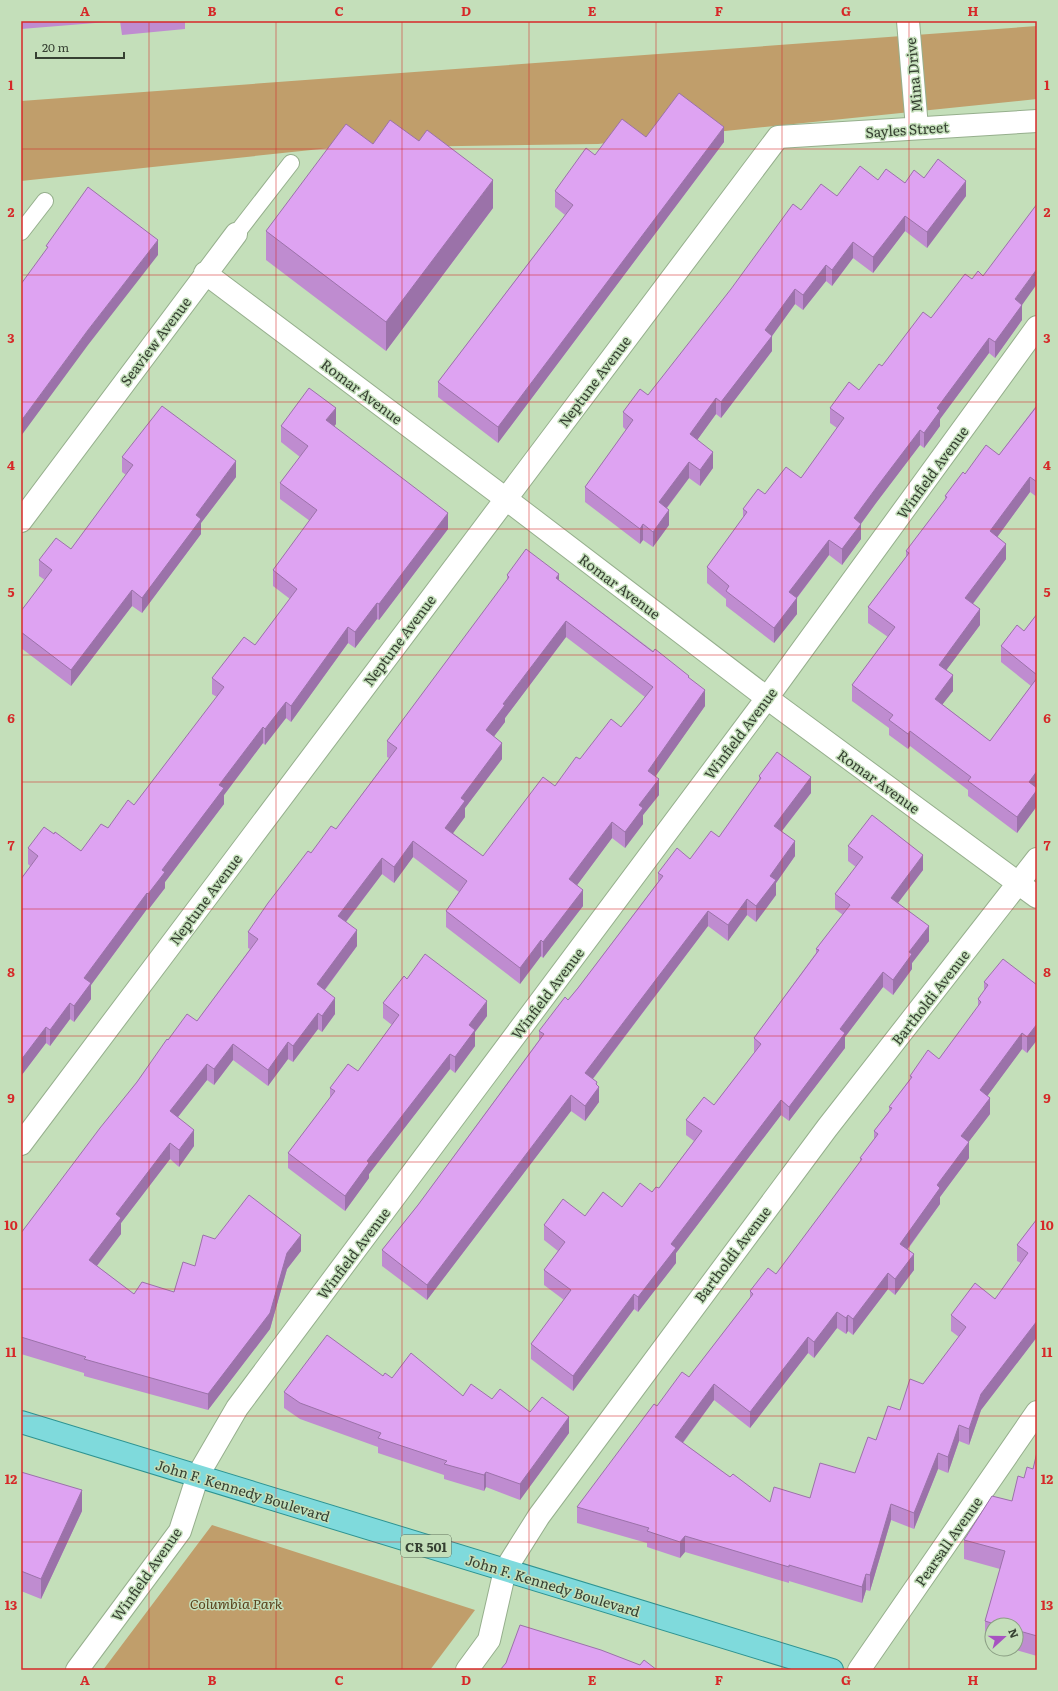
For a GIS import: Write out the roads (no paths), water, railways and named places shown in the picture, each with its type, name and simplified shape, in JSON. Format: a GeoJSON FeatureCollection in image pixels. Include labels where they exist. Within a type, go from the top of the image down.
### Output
{"type":"FeatureCollection","features":[{"type":"Feature","properties":{"kind":"main road","name":"John F. Kennedy Boulevard"},"geometry":{"type":"LineString","coordinates":[[21,1422],[832,1670]]}},
{"type":"Feature","properties":{"kind":"street","name":"Mina Drive"},"geometry":{"type":"LineString","coordinates":[[908,21],[917,128]]}},
{"type":"Feature","properties":{"kind":"street","name":"Sayles Street"},"geometry":{"type":"LineString","coordinates":[[778,137],[1037,121]]}},
{"type":"Feature","properties":{"kind":"street","name":"Neptune Avenue"},"geometry":{"type":"LineString","coordinates":[[21,1144],[778,137]]}},
{"type":"Feature","properties":{"kind":"street","name":"Seaview Avenue"},"geometry":{"type":"LineString","coordinates":[[21,521],[205,273],[236,234]]}},
{"type":"Feature","properties":{"kind":"street","name":"Romar Avenue"},"geometry":{"type":"LineString","coordinates":[[205,273],[506,499],[767,698],[1037,897]]}},
{"type":"Feature","properties":{"kind":"street","name":"Winfield Avenue"},"geometry":{"type":"LineString","coordinates":[[77,1670],[180,1531],[198,1476],[237,1408],[767,698],[1037,327]]}},
{"type":"Feature","properties":{"kind":"street","name":"Bartholdi Avenue"},"geometry":{"type":"LineString","coordinates":[[467,1670],[489,1640],[505,1570],[543,1510],[822,1134],[1037,859]]}},
{"type":"Feature","properties":{"kind":"street","name":"Pearsall Avenue"},"geometry":{"type":"LineString","coordinates":[[859,1670],[1037,1412]]}},
{"type":"Feature","properties":{"kind":"lane","name":"Seaview Avenue"},"geometry":{"type":"LineString","coordinates":[[236,234],[291,163]]}},
{"type":"Feature","properties":{"kind":"lane"},"geometry":{"type":"LineString","coordinates":[[21,232],[45,201]]}},
{"type":"Feature","properties":{"kind":"park label","name":"Columbia Park"},"geometry":{"type":"Point","coordinates":[236,1603]}}]}
